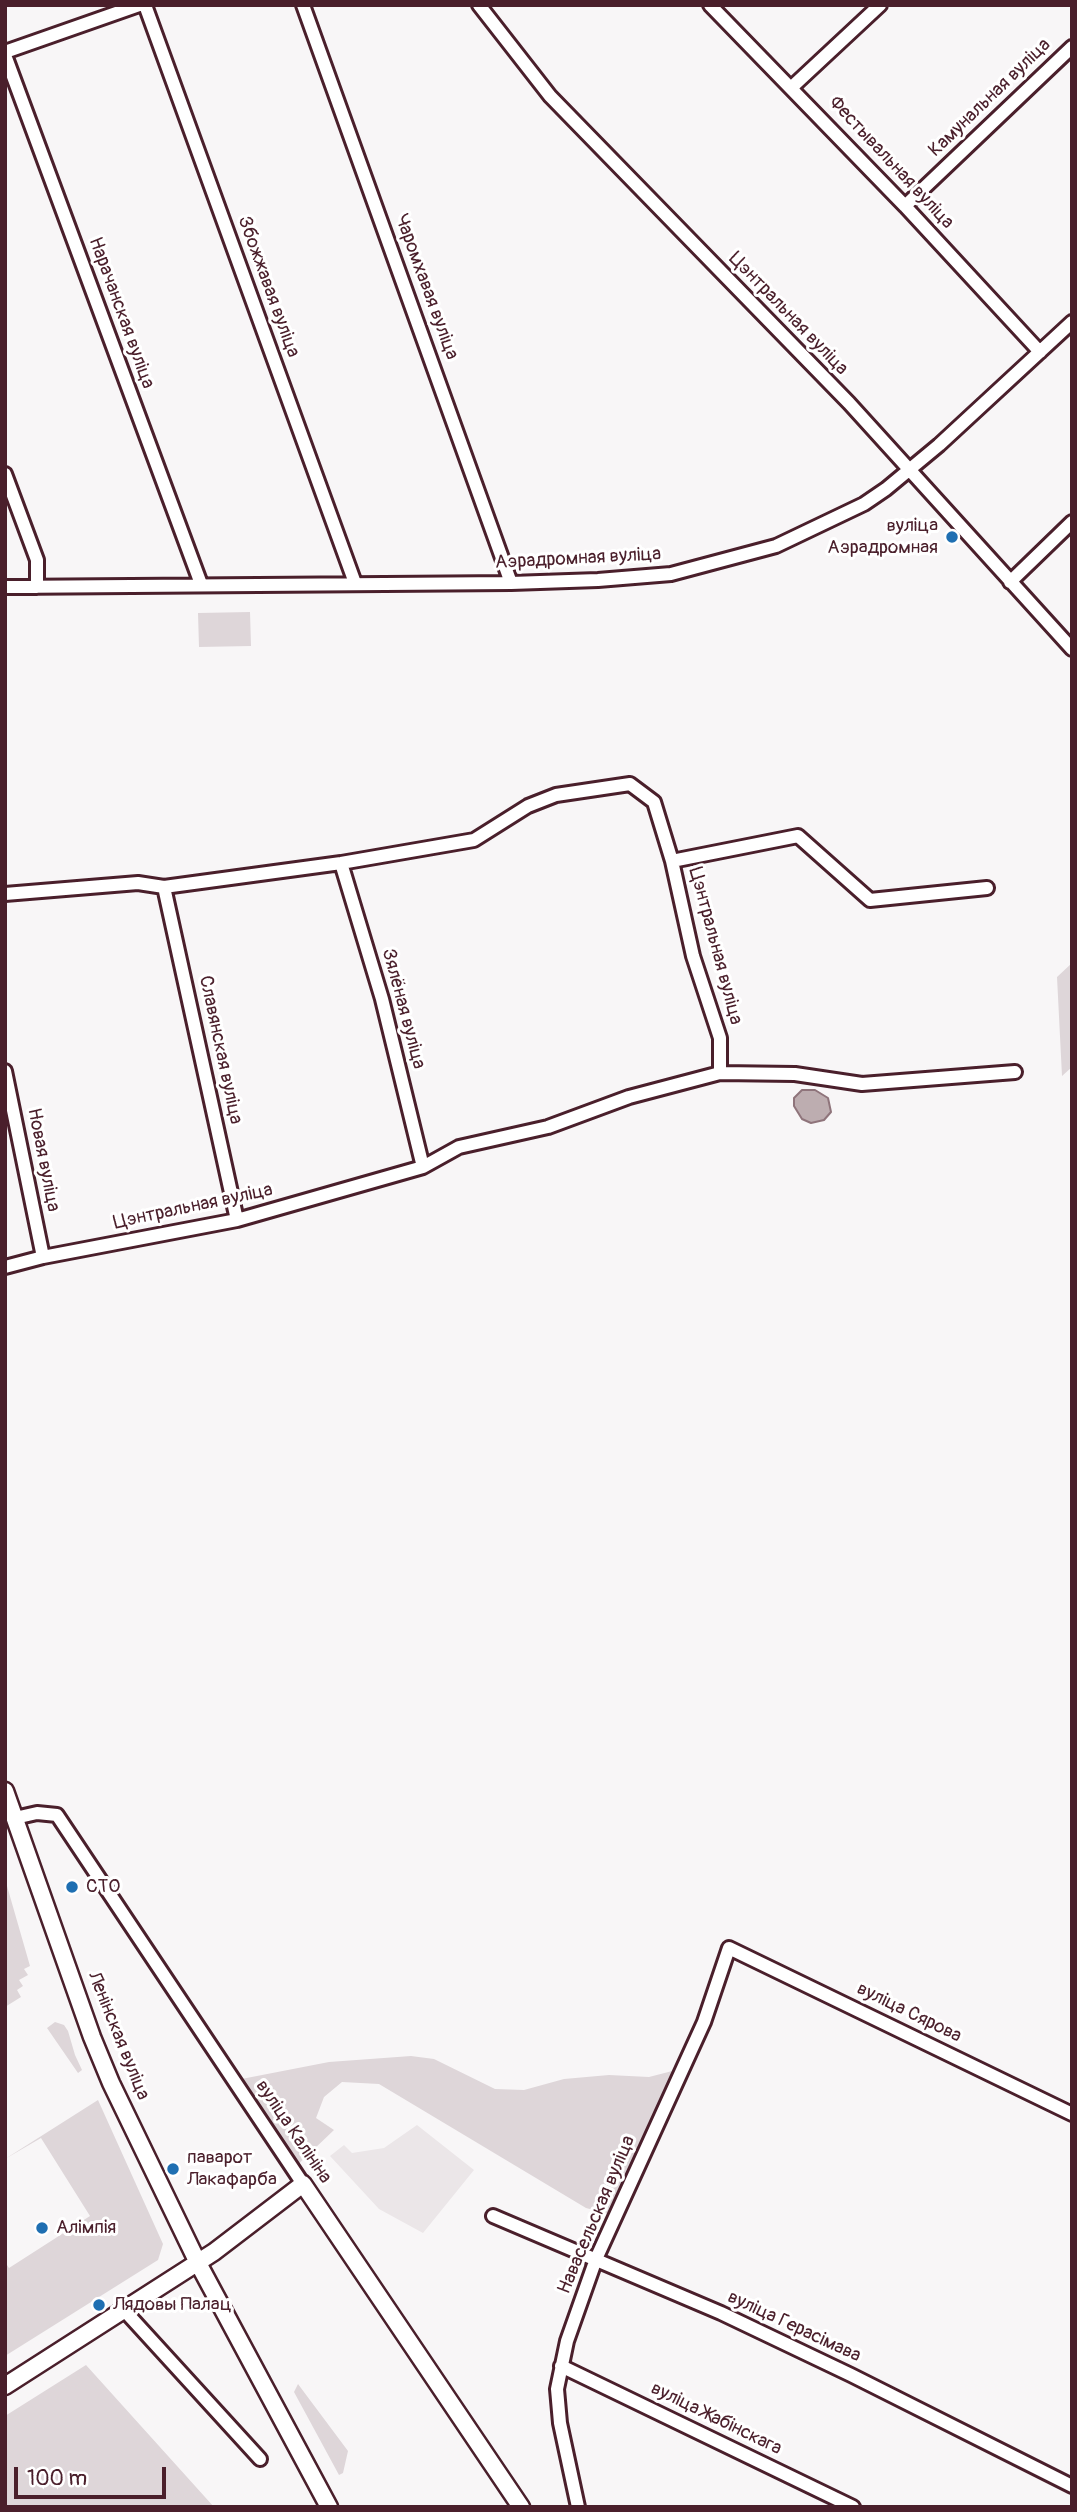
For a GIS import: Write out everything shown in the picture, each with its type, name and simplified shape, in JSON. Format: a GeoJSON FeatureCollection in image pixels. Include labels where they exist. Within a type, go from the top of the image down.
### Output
{"type":"FeatureCollection","features":[{"type":"Feature","properties":{"kind":"main road","name":"Ленінская вуліца"},"geometry":{"type":"LineString","coordinates":[[5,1791],[92,2037],[111,2083],[198,2263],[329,2507]]}},
{"type":"Feature","properties":{"kind":"main road"},"geometry":{"type":"LineString","coordinates":[[5,2386],[198,2263],[303,2184]]}},
{"type":"Feature","properties":{"kind":"main road","name":"вуліца Калініна"},"geometry":{"type":"LineString","coordinates":[[303,2184],[521,2507]]}},
{"type":"Feature","properties":{"kind":"street"},"geometry":{"type":"LineString","coordinates":[[5,53],[139,5]]}},
{"type":"Feature","properties":{"kind":"street","name":"Збожжавая вуліца"},"geometry":{"type":"LineString","coordinates":[[145,5],[355,583]]}},
{"type":"Feature","properties":{"kind":"street","name":"Чаромхавая вуліца"},"geometry":{"type":"LineString","coordinates":[[303,5],[511,583]]}},
{"type":"Feature","properties":{"kind":"street","name":"Цэнтральная вуліца"},"geometry":{"type":"LineString","coordinates":[[479,5],[550,96],[849,403],[1072,649]]}},
{"type":"Feature","properties":{"kind":"street","name":"Фестывальная вуліца"},"geometry":{"type":"LineString","coordinates":[[710,5],[792,87],[1040,352]]}},
{"type":"Feature","properties":{"kind":"street"},"geometry":{"type":"LineString","coordinates":[[792,87],[880,5]]}},
{"type":"Feature","properties":{"kind":"street","name":"Камунальная вуліца"},"geometry":{"type":"LineString","coordinates":[[905,206],[1072,47]]}},
{"type":"Feature","properties":{"kind":"street","name":"Нарачанская вуліца"},"geometry":{"type":"LineString","coordinates":[[5,53],[201,584]]}},
{"type":"Feature","properties":{"kind":"street","name":"Аэрадромная вуліца"},"geometry":{"type":"LineString","coordinates":[[5,587],[511,583],[671,574],[776,546],[864,504],[887,489],[939,445],[1072,322]]}},
{"type":"Feature","properties":{"kind":"street"},"geometry":{"type":"LineString","coordinates":[[5,474],[37,560],[37,586]]}},
{"type":"Feature","properties":{"kind":"street"},"geometry":{"type":"LineString","coordinates":[[1010,582],[1072,523]]}},
{"type":"Feature","properties":{"kind":"street","name":"Цэнтральная вуліца"},"geometry":{"type":"LineString","coordinates":[[5,894],[138,883],[164,887],[341,863],[474,840],[528,806],[556,795],[630,784],[654,802],[672,861],[694,956],[720,1038],[720,1073],[629,1097],[548,1127],[459,1147],[423,1167],[237,1220],[43,1257],[5,1267]]}},
{"type":"Feature","properties":{"kind":"street"},"geometry":{"type":"LineString","coordinates":[[672,861],[798,836],[870,900],[987,888]]}},
{"type":"Feature","properties":{"kind":"street","name":"Зялёная вуліца"},"geometry":{"type":"LineString","coordinates":[[341,863],[382,999],[423,1167]]}},
{"type":"Feature","properties":{"kind":"street","name":"Славянская вуліца"},"geometry":{"type":"LineString","coordinates":[[164,887],[237,1220]]}},
{"type":"Feature","properties":{"kind":"street","name":"Новая вуліца"},"geometry":{"type":"LineString","coordinates":[[5,1071],[43,1257]]}},
{"type":"Feature","properties":{"kind":"street"},"geometry":{"type":"LineString","coordinates":[[720,1073],[794,1074],[862,1084],[1015,1072]]}},
{"type":"Feature","properties":{"kind":"street","name":"вуліца Калініна"},"geometry":{"type":"LineString","coordinates":[[15,1818],[37,1813],[57,1815],[303,2184]]}},
{"type":"Feature","properties":{"kind":"street","name":"вуліца Сярова"},"geometry":{"type":"LineString","coordinates":[[729,1948],[1072,2114]]}},
{"type":"Feature","properties":{"kind":"street","name":"Навасельская вуліца"},"geometry":{"type":"LineString","coordinates":[[578,2507],[560,2423],[556,2389],[567,2341],[596,2259],[704,2022],[729,1948]]}},
{"type":"Feature","properties":{"kind":"street","name":"вуліца Герасімава"},"geometry":{"type":"LineString","coordinates":[[493,2216],[596,2259],[852,2375],[1072,2486]]}},
{"type":"Feature","properties":{"kind":"street"},"geometry":{"type":"LineString","coordinates":[[124,2310],[260,2459]]}},
{"type":"Feature","properties":{"kind":"street","name":"вуліца Жабінскага"},"geometry":{"type":"LineString","coordinates":[[561,2366],[836,2503],[853,2507]]}},
{"type":"Feature","properties":{"kind":"shaded area"},"geometry":{"type":"Polygon","coordinates":[[[250,612],[251,646],[199,647],[198,613],[250,612]]]}},
{"type":"Feature","properties":{"kind":"shaded area"},"geometry":{"type":"Polygon","coordinates":[[[1072,963],[1072,1067],[1062,1076],[1057,977],[1072,963]]]}},
{"type":"Feature","properties":{"kind":"shaded area"},"geometry":{"type":"Polygon","coordinates":[[[802,1090],[815,1090],[828,1098],[831,1112],[824,1120],[811,1123],[802,1119],[794,1106],[794,1098],[802,1090]]]}},
{"type":"Feature","properties":{"kind":"shaded area"},"geometry":{"type":"Polygon","coordinates":[[[5,1879],[30,1966],[24,1969],[28,1975],[19,1980],[23,1986],[17,1990],[21,1997],[5,2007],[5,1879]]]}},
{"type":"Feature","properties":{"kind":"shaded area"},"geometry":{"type":"Polygon","coordinates":[[[55,2022],[64,2025],[68,2031],[82,2070],[78,2073],[47,2028],[55,2022]]]}},
{"type":"Feature","properties":{"kind":"shaded area"},"geometry":{"type":"Polygon","coordinates":[[[411,2056],[434,2059],[495,2089],[524,2090],[564,2079],[609,2075],[649,2077],[680,2069],[616,2216],[586,2208],[379,2084],[342,2082],[324,2097],[316,2118],[334,2130],[289,2173],[226,2082],[329,2062],[411,2056]]]}},
{"type":"Feature","properties":{"kind":"shaded area"},"geometry":{"type":"Polygon","coordinates":[[[98,2100],[163,2244],[158,2260],[5,2356],[5,2262],[9,2268],[90,2216],[41,2138],[5,2159],[98,2100]]]}},
{"type":"Feature","properties":{"kind":"shaded area"},"geometry":{"type":"Polygon","coordinates":[[[417,2125],[474,2170],[423,2233],[379,2209],[330,2156],[344,2145],[352,2153],[384,2148],[417,2125]]]}},
{"type":"Feature","properties":{"kind":"shaded area"},"geometry":{"type":"Polygon","coordinates":[[[86,2365],[214,2507],[5,2507],[5,2416],[86,2365]]]}},
{"type":"Feature","properties":{"kind":"shaded area"},"geometry":{"type":"Polygon","coordinates":[[[298,2384],[348,2451],[343,2473],[339,2475],[294,2392],[298,2384]]]}},
{"type":"Feature","properties":{"kind":"place","name":"вуліца Аэрадромная"},"geometry":{"type":"Point","coordinates":[952,537]}},
{"type":"Feature","properties":{"kind":"place","name":"СТО"},"geometry":{"type":"Point","coordinates":[72,1887]}},
{"type":"Feature","properties":{"kind":"place","name":"паварот Лакафарба"},"geometry":{"type":"Point","coordinates":[173,2169]}},
{"type":"Feature","properties":{"kind":"place","name":"Алімпія"},"geometry":{"type":"Point","coordinates":[42,2228]}},
{"type":"Feature","properties":{"kind":"place","name":"Лядовы Палац"},"geometry":{"type":"Point","coordinates":[99,2305]}}]}
